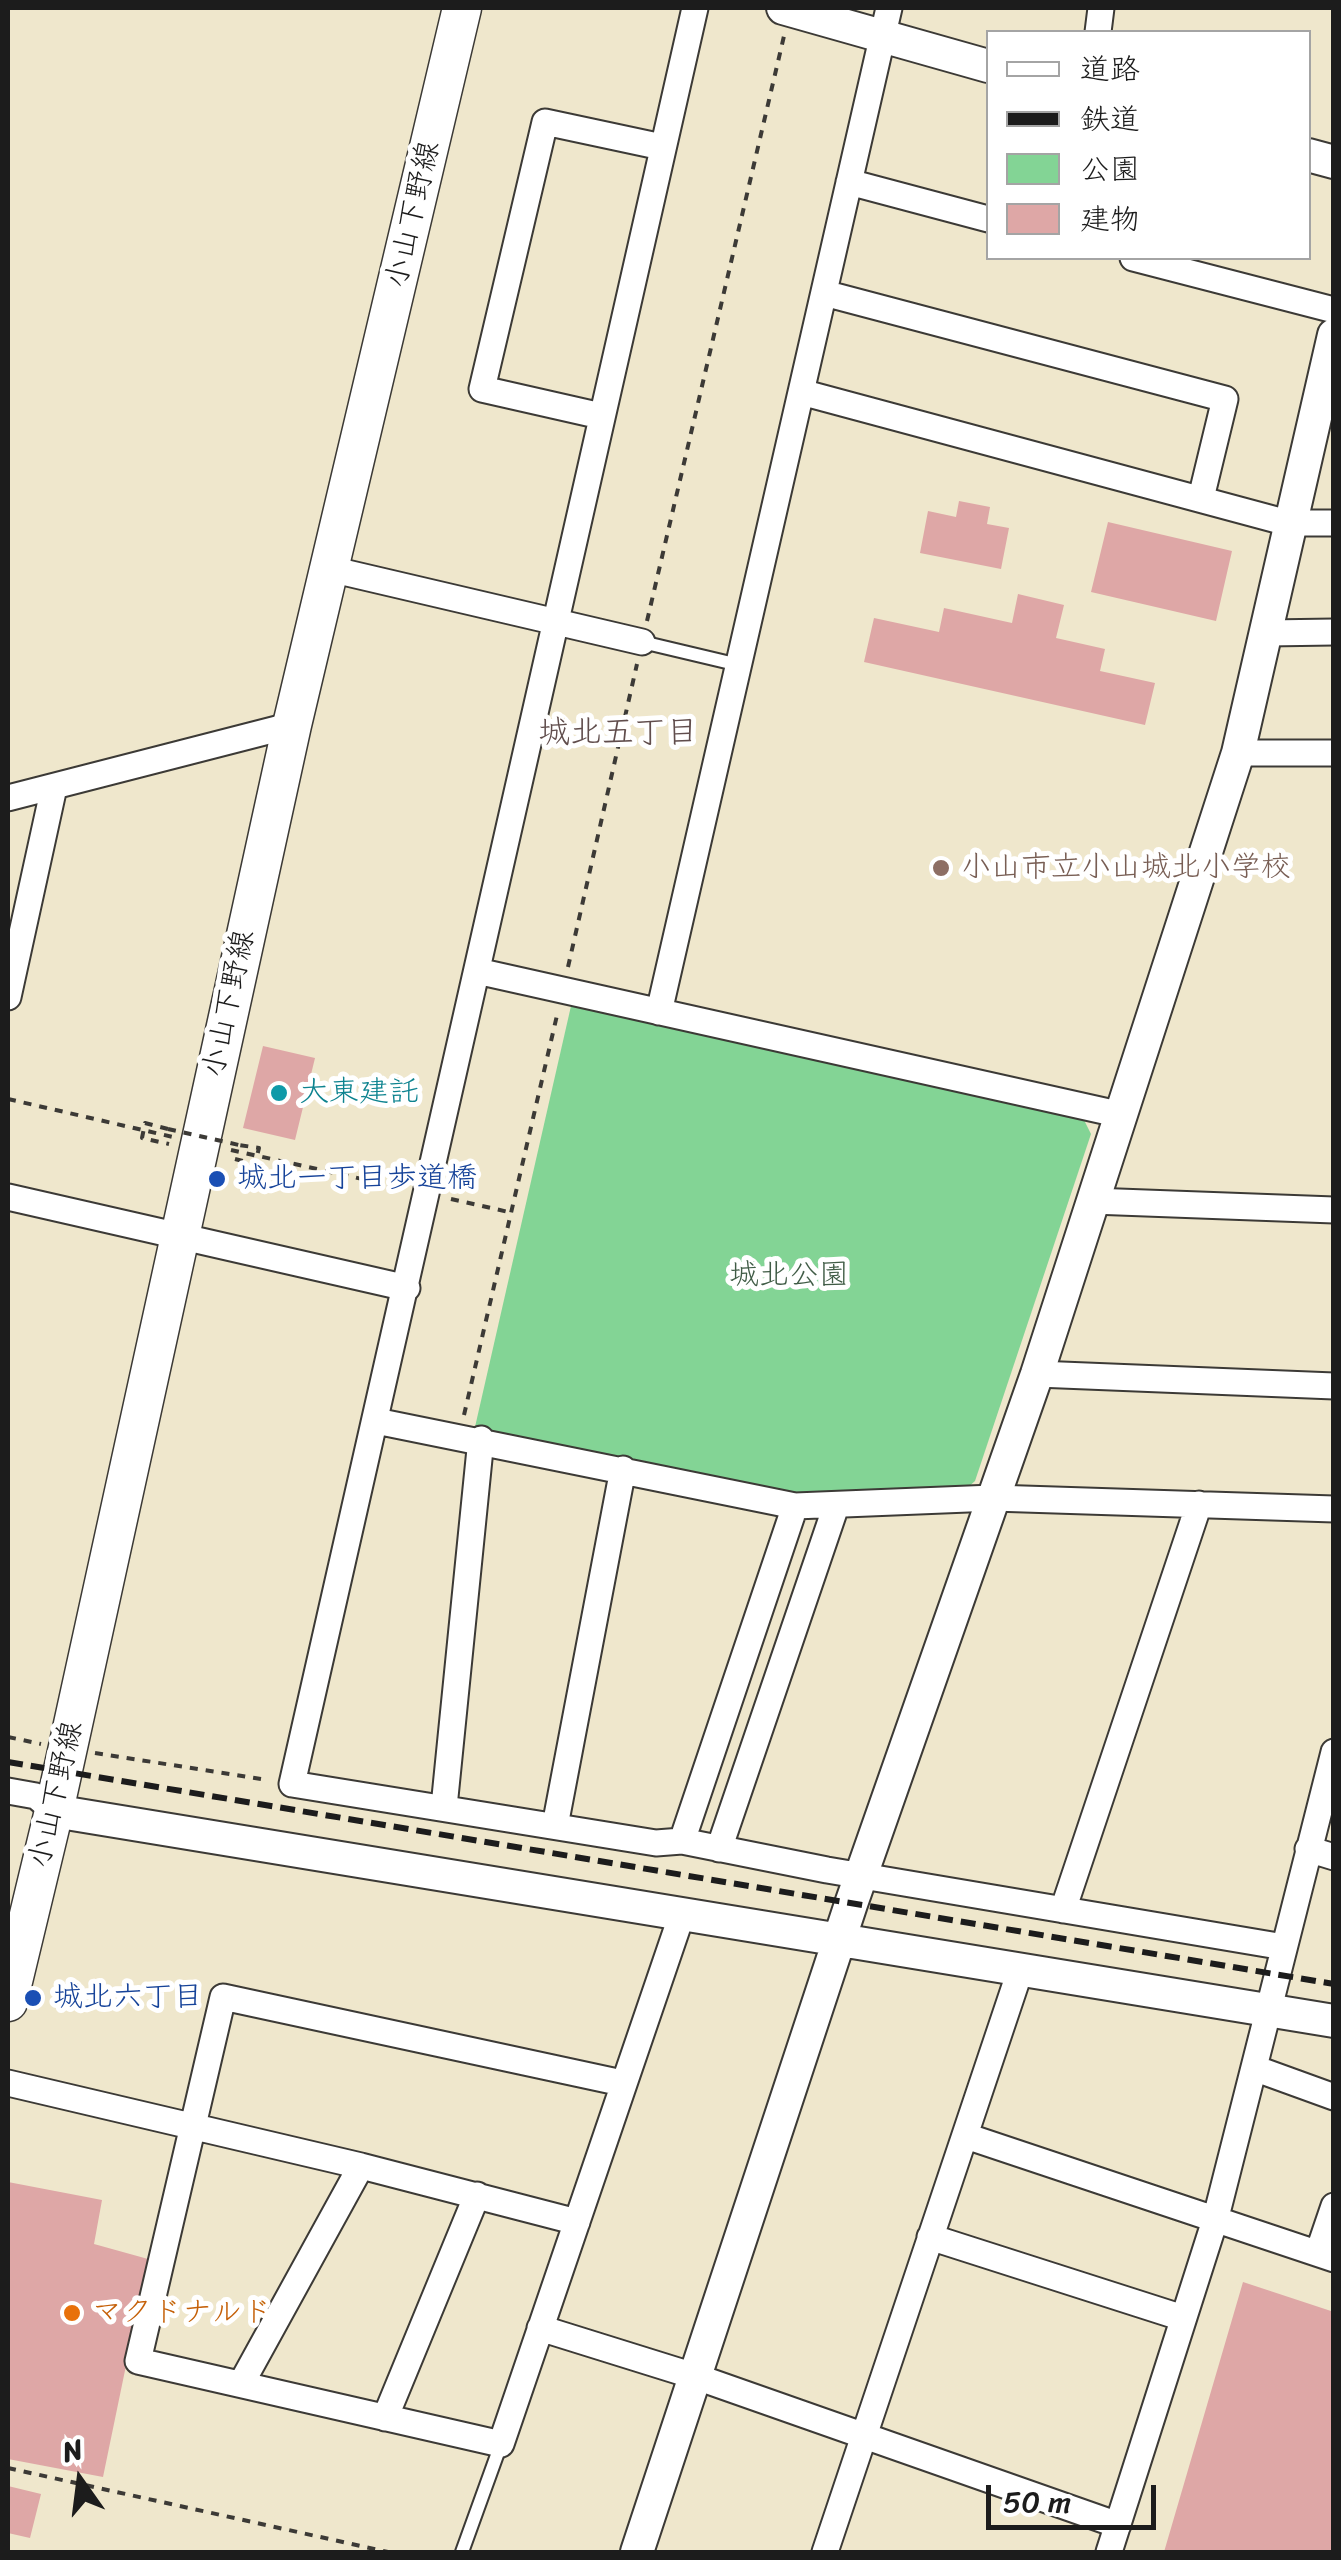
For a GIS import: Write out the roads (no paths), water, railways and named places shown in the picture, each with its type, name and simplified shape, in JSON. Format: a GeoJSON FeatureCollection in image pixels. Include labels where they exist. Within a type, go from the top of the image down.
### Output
{"type":"FeatureCollection","features":[{"type":"Feature","properties":{"kind":"main road","name":"小山下野線"},"geometry":{"type":"LineString","coordinates":[[8,2002],[54,1812],[180,1234],[178,1139],[292,725],[462,8]]}},
{"type":"Feature","properties":{"kind":"street"},"geometry":{"type":"LineString","coordinates":[[695,8],[292,1784],[656,1843],[682,1840],[862,1876],[1284,1947]]}},
{"type":"Feature","properties":{"kind":"street"},"geometry":{"type":"LineString","coordinates":[[787,8],[885,22],[986,65]]}},
{"type":"Feature","properties":{"kind":"street"},"geometry":{"type":"LineString","coordinates":[[659,1012],[885,22]]}},
{"type":"Feature","properties":{"kind":"street"},"geometry":{"type":"LineString","coordinates":[[601,416],[482,389],[545,122],[662,148]]}},
{"type":"Feature","properties":{"kind":"street"},"geometry":{"type":"LineString","coordinates":[[849,182],[986,218]]}},
{"type":"Feature","properties":{"kind":"street"},"geometry":{"type":"LineString","coordinates":[[1141,260],[1334,310]]}},
{"type":"Feature","properties":{"kind":"street"},"geometry":{"type":"LineString","coordinates":[[824,293],[1226,399],[1201,498]]}},
{"type":"Feature","properties":{"kind":"street"},"geometry":{"type":"LineString","coordinates":[[637,2552],[839,1943],[1037,1374],[1238,753],[1288,523],[1324,426],[1334,335]]}},
{"type":"Feature","properties":{"kind":"street"},"geometry":{"type":"LineString","coordinates":[[801,392],[1288,523],[1334,523]]}},
{"type":"Feature","properties":{"kind":"street"},"geometry":{"type":"LineString","coordinates":[[330,569],[642,642]]}},
{"type":"Feature","properties":{"kind":"street"},"geometry":{"type":"LineString","coordinates":[[1266,633],[1334,632]]}},
{"type":"Feature","properties":{"kind":"street"},"geometry":{"type":"LineString","coordinates":[[8,798],[292,725]]}},
{"type":"Feature","properties":{"kind":"street"},"geometry":{"type":"LineString","coordinates":[[1238,753],[1334,753]]}},
{"type":"Feature","properties":{"kind":"street"},"geometry":{"type":"LineString","coordinates":[[8,997],[54,787]]}},
{"type":"Feature","properties":{"kind":"street"},"geometry":{"type":"LineString","coordinates":[[477,971],[1122,1115]]}},
{"type":"Feature","properties":{"kind":"street"},"geometry":{"type":"LineString","coordinates":[[8,1197],[406,1288]]}},
{"type":"Feature","properties":{"kind":"street"},"geometry":{"type":"LineString","coordinates":[[1092,1201],[1334,1210]]}},
{"type":"Feature","properties":{"kind":"street"},"geometry":{"type":"LineString","coordinates":[[1037,1374],[1334,1386]]}},
{"type":"Feature","properties":{"kind":"street"},"geometry":{"type":"LineString","coordinates":[[376,1421],[470,1437],[795,1506],[993,1498],[1334,1509]]}},
{"type":"Feature","properties":{"kind":"street"},"geometry":{"type":"LineString","coordinates":[[444,1807],[470,1437]]}},
{"type":"Feature","properties":{"kind":"street"},"geometry":{"type":"LineString","coordinates":[[555,1826],[623,1470]]}},
{"type":"Feature","properties":{"kind":"street"},"geometry":{"type":"LineString","coordinates":[[1063,1910],[1199,1504]]}},
{"type":"Feature","properties":{"kind":"street"},"geometry":{"type":"LineString","coordinates":[[682,1840],[795,1506]]}},
{"type":"Feature","properties":{"kind":"street"},"geometry":{"type":"LineString","coordinates":[[719,1849],[836,1506]]}},
{"type":"Feature","properties":{"kind":"street"},"geometry":{"type":"LineString","coordinates":[[1109,2552],[1216,2217],[1334,1752]]}},
{"type":"Feature","properties":{"kind":"street"},"geometry":{"type":"LineString","coordinates":[[8,1791],[36,1796],[54,1812],[1334,2021]]}},
{"type":"Feature","properties":{"kind":"street"},"geometry":{"type":"LineString","coordinates":[[1308,1849],[1334,1858]]}},
{"type":"Feature","properties":{"kind":"street"},"geometry":{"type":"LineString","coordinates":[[622,2083],[223,1997],[138,2361],[501,2444],[681,1916]]}},
{"type":"Feature","properties":{"kind":"street"},"geometry":{"type":"LineString","coordinates":[[825,2552],[1020,1971]]}},
{"type":"Feature","properties":{"kind":"street"},"geometry":{"type":"LineString","coordinates":[[1254,2068],[1334,2097]]}},
{"type":"Feature","properties":{"kind":"street"},"geometry":{"type":"LineString","coordinates":[[8,2083],[578,2222]]}},
{"type":"Feature","properties":{"kind":"street"},"geometry":{"type":"LineString","coordinates":[[966,2136],[1326,2256],[1334,2206]]}},
{"type":"Feature","properties":{"kind":"street"},"geometry":{"type":"LineString","coordinates":[[241,2384],[361,2166]]}},
{"type":"Feature","properties":{"kind":"street"},"geometry":{"type":"LineString","coordinates":[[385,2418],[477,2195]]}},
{"type":"Feature","properties":{"kind":"street"},"geometry":{"type":"LineString","coordinates":[[930,2237],[1183,2318]]}},
{"type":"Feature","properties":{"kind":"street"},"geometry":{"type":"LineString","coordinates":[[540,2328],[694,2376],[1118,2526]]}},
{"type":"Feature","properties":{"kind":"lane"},"geometry":{"type":"LineString","coordinates":[[642,642],[738,664]]}},
{"type":"Feature","properties":{"kind":"lane"},"geometry":{"type":"LineString","coordinates":[[462,2552],[501,2444]]}},
{"type":"Feature","properties":{"kind":"railway"},"geometry":{"type":"LineString","coordinates":[[8,1762],[1334,1984]]}},
{"type":"Feature","properties":{"kind":"place","name":"小山市立小山城北小学校"},"geometry":{"type":"Point","coordinates":[941,868]}},
{"type":"Feature","properties":{"kind":"place","name":"大東建託"},"geometry":{"type":"Point","coordinates":[279,1093]}},
{"type":"Feature","properties":{"kind":"place","name":"城北一丁目歩道橋"},"geometry":{"type":"Point","coordinates":[217,1179]}},
{"type":"Feature","properties":{"kind":"place","name":"城北六丁目"},"geometry":{"type":"Point","coordinates":[33,1998]}},
{"type":"Feature","properties":{"kind":"place","name":"マクドナルド"},"geometry":{"type":"Point","coordinates":[72,2313]}},
{"type":"Feature","properties":{"kind":"district","name":"城北五丁目"},"geometry":{"type":"Point","coordinates":[618,734]}},
{"type":"Feature","properties":{"kind":"park label","name":"城北公園"},"geometry":{"type":"Point","coordinates":[789,1276]}}]}
